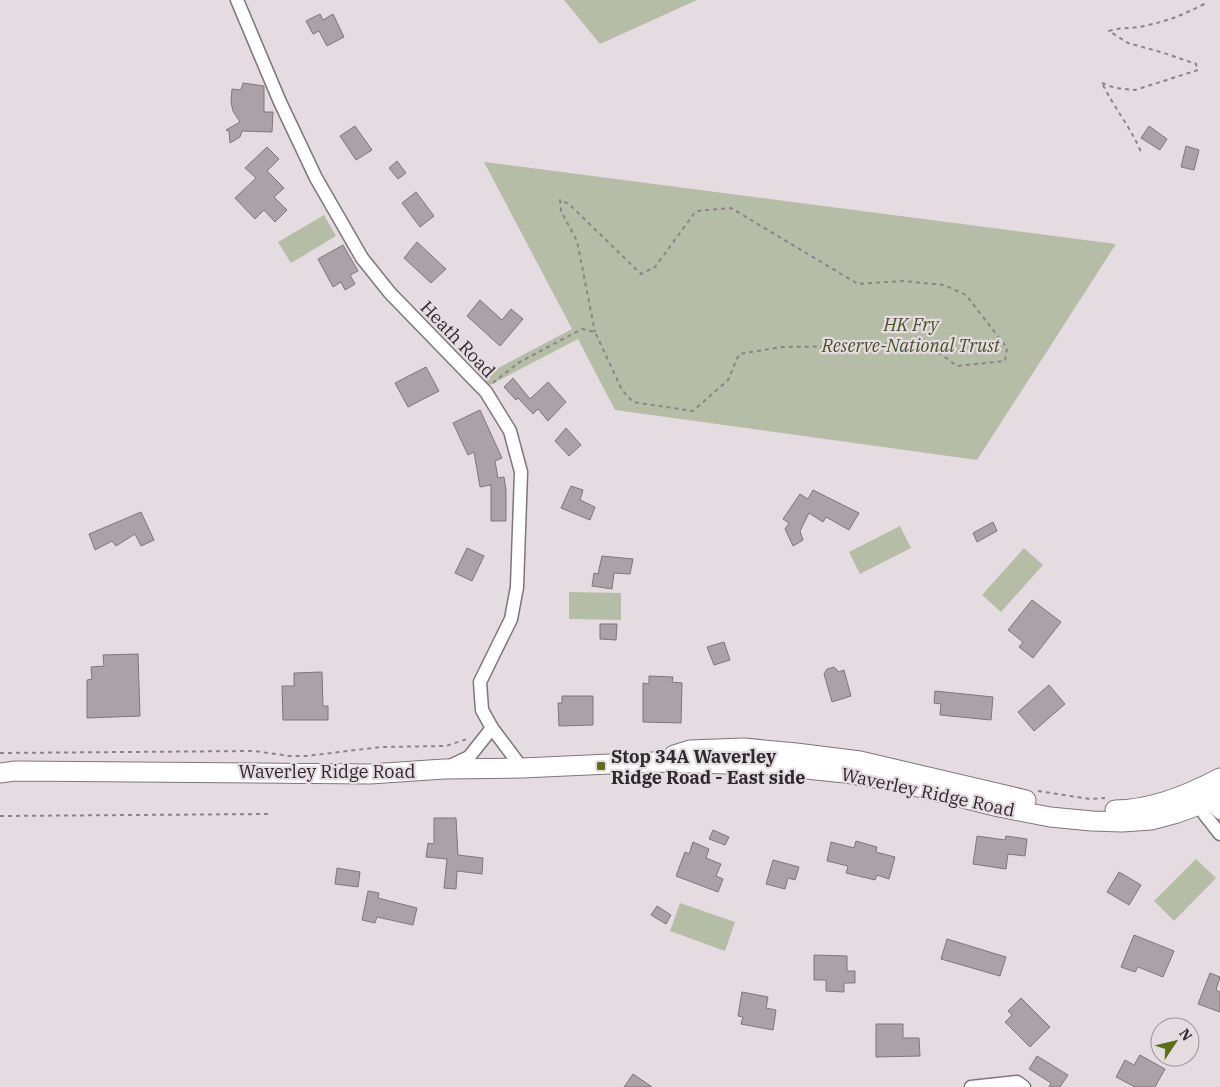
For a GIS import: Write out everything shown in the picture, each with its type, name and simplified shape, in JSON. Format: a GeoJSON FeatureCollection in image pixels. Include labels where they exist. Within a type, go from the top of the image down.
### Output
{"type":"FeatureCollection","features":[{"type":"Feature","properties":{"kind":"main road","name":"Waverley Ridge Road"},"geometry":{"type":"LineString","coordinates":[[0,773],[15,771],[370,774],[444,769],[522,768],[654,762],[768,765],[845,773],[898,782],[999,807],[1050,817],[1122,822],[1151,820],[1206,799],[1220,778]]}},
{"type":"Feature","properties":{"kind":"street","name":"Heath Road"},"geometry":{"type":"LineString","coordinates":[[237,0],[280,102],[316,178],[362,258],[390,293],[486,392],[510,431],[521,472],[517,587],[510,619],[480,682],[482,710],[492,728],[522,768]]}},
{"type":"Feature","properties":{"kind":"street"},"geometry":{"type":"LineString","coordinates":[[444,769],[469,757],[492,728]]}},
{"type":"Feature","properties":{"kind":"street"},"geometry":{"type":"LineString","coordinates":[[1206,799],[1220,834]]}},
{"type":"Feature","properties":{"kind":"street"},"geometry":{"type":"LineString","coordinates":[[971,1087],[1017,1082],[1024,1087]]}},
{"type":"Feature","properties":{"kind":"path"},"geometry":{"type":"LineString","coordinates":[[1140,152],[1132,131],[1122,120],[1102,83],[1115,88],[1135,90],[1198,70],[1196,64],[1128,43],[1109,31],[1117,28],[1142,27],[1178,18],[1204,4],[1205,0]]}},
{"type":"Feature","properties":{"kind":"path"},"geometry":{"type":"LineString","coordinates":[[560,200],[569,204],[641,274],[655,267],[696,211],[731,208],[858,284],[903,281],[944,284],[966,295],[1007,348],[1005,361],[957,366],[930,346],[903,343],[858,346],[782,347],[739,354],[728,380],[693,411],[633,402],[622,390],[595,332],[577,241],[561,211],[560,200]]}},
{"type":"Feature","properties":{"kind":"path"},"geometry":{"type":"LineString","coordinates":[[488,387],[518,363],[582,330],[595,332]]}},
{"type":"Feature","properties":{"kind":"path"},"geometry":{"type":"LineString","coordinates":[[0,754],[254,751],[290,756],[306,756],[381,747],[446,746],[471,737]]}},
{"type":"Feature","properties":{"kind":"path"},"geometry":{"type":"LineString","coordinates":[[0,816],[269,814]]}},
{"type":"Feature","properties":{"kind":"green space"},"geometry":{"type":"Polygon","coordinates":[[[564,0],[697,0],[600,44],[564,0]]]}},
{"type":"Feature","properties":{"kind":"green space","name":"HK Fry Reserve-National Trust"},"geometry":{"type":"Polygon","coordinates":[[[484,162],[1116,244],[977,460],[615,410],[578,339],[488,386],[483,376],[572,329],[484,162]]]}},
{"type":"Feature","properties":{"kind":"green space"},"geometry":{"type":"Polygon","coordinates":[[[324,215],[336,236],[291,263],[278,242],[324,215]]]}},
{"type":"Feature","properties":{"kind":"green space"},"geometry":{"type":"Polygon","coordinates":[[[900,526],[911,548],[860,574],[849,552],[900,526]]]}},
{"type":"Feature","properties":{"kind":"green space"},"geometry":{"type":"Polygon","coordinates":[[[1024,548],[1043,565],[1001,612],[982,595],[1024,548]]]}},
{"type":"Feature","properties":{"kind":"green space"},"geometry":{"type":"Polygon","coordinates":[[[569,592],[621,593],[621,620],[569,619],[569,592]]]}},
{"type":"Feature","properties":{"kind":"green space"},"geometry":{"type":"Polygon","coordinates":[[[1196,859],[1216,878],[1174,921],[1154,901],[1196,859]]]}},
{"type":"Feature","properties":{"kind":"green space"},"geometry":{"type":"Polygon","coordinates":[[[680,903],[735,922],[725,951],[670,931],[680,903]]]}},
{"type":"Feature","properties":{"kind":"building"},"geometry":{"type":"Polygon","coordinates":[[[320,14],[323,20],[333,14],[344,37],[327,46],[319,31],[313,34],[306,21],[320,14]]]}},
{"type":"Feature","properties":{"kind":"building"},"geometry":{"type":"Polygon","coordinates":[[[243,83],[264,86],[264,112],[273,112],[272,132],[242,131],[240,137],[230,143],[229,131],[226,130],[240,122],[233,111],[231,102],[232,89],[241,90],[243,83]]]}},
{"type":"Feature","properties":{"kind":"building"},"geometry":{"type":"Polygon","coordinates":[[[355,126],[372,150],[356,160],[340,136],[355,126]]]}},
{"type":"Feature","properties":{"kind":"building"},"geometry":{"type":"Polygon","coordinates":[[[1149,126],[1167,139],[1160,150],[1141,138],[1149,126]]]}},
{"type":"Feature","properties":{"kind":"building"},"geometry":{"type":"Polygon","coordinates":[[[1186,146],[1199,150],[1194,170],[1181,167],[1186,146]]]}},
{"type":"Feature","properties":{"kind":"building"},"geometry":{"type":"Polygon","coordinates":[[[267,147],[279,159],[267,171],[284,188],[274,197],[287,210],[275,222],[264,210],[255,219],[235,198],[256,178],[245,168],[267,147]]]}},
{"type":"Feature","properties":{"kind":"building"},"geometry":{"type":"Polygon","coordinates":[[[397,161],[406,173],[398,179],[389,168],[397,161]]]}},
{"type":"Feature","properties":{"kind":"building"},"geometry":{"type":"Polygon","coordinates":[[[416,192],[434,216],[420,227],[402,203],[416,192]]]}},
{"type":"Feature","properties":{"kind":"building"},"geometry":{"type":"Polygon","coordinates":[[[417,242],[446,269],[431,283],[404,258],[417,242]]]}},
{"type":"Feature","properties":{"kind":"building"},"geometry":{"type":"Polygon","coordinates":[[[343,245],[358,271],[350,275],[355,284],[345,290],[341,282],[333,287],[318,259],[343,245]]]}},
{"type":"Feature","properties":{"kind":"building"},"geometry":{"type":"Polygon","coordinates":[[[480,300],[502,320],[511,309],[523,319],[500,346],[467,316],[480,300]]]}},
{"type":"Feature","properties":{"kind":"building"},"geometry":{"type":"Polygon","coordinates":[[[426,367],[439,391],[408,407],[395,383],[426,367]]]}},
{"type":"Feature","properties":{"kind":"building"},"geometry":{"type":"Polygon","coordinates":[[[513,378],[530,399],[548,382],[566,402],[548,421],[538,409],[533,414],[504,387],[513,378]]]}},
{"type":"Feature","properties":{"kind":"building"},"geometry":{"type":"Polygon","coordinates":[[[480,410],[502,458],[495,461],[498,478],[504,477],[506,521],[491,521],[491,485],[480,487],[474,452],[468,455],[453,423],[480,410]]]}},
{"type":"Feature","properties":{"kind":"building"},"geometry":{"type":"Polygon","coordinates":[[[566,428],[581,445],[569,456],[555,441],[566,428]]]}},
{"type":"Feature","properties":{"kind":"building"},"geometry":{"type":"Polygon","coordinates":[[[571,486],[583,490],[580,500],[595,507],[590,520],[561,508],[571,486]]]}},
{"type":"Feature","properties":{"kind":"building"},"geometry":{"type":"Polygon","coordinates":[[[813,490],[859,513],[849,530],[826,517],[823,522],[809,513],[800,531],[803,540],[793,546],[785,529],[789,523],[783,519],[800,494],[808,499],[813,490]]]}},
{"type":"Feature","properties":{"kind":"building"},"geometry":{"type":"Polygon","coordinates":[[[141,512],[154,540],[141,546],[135,534],[116,546],[112,541],[95,550],[89,534],[141,512]]]}},
{"type":"Feature","properties":{"kind":"building"},"geometry":{"type":"Polygon","coordinates":[[[993,522],[997,531],[977,542],[973,533],[993,522]]]}},
{"type":"Feature","properties":{"kind":"building"},"geometry":{"type":"Polygon","coordinates":[[[467,548],[484,556],[472,581],[455,573],[467,548]]]}},
{"type":"Feature","properties":{"kind":"building"},"geometry":{"type":"Polygon","coordinates":[[[602,556],[633,559],[630,574],[614,573],[612,589],[592,586],[594,573],[598,574],[602,556]]]}},
{"type":"Feature","properties":{"kind":"building"},"geometry":{"type":"Polygon","coordinates":[[[1032,600],[1061,622],[1033,658],[1019,647],[1023,642],[1008,630],[1032,600]]]}},
{"type":"Feature","properties":{"kind":"building"},"geometry":{"type":"Polygon","coordinates":[[[600,624],[617,624],[616,640],[600,639],[600,624]]]}},
{"type":"Feature","properties":{"kind":"building"},"geometry":{"type":"Polygon","coordinates":[[[724,642],[730,660],[714,665],[707,647],[724,642]]]}},
{"type":"Feature","properties":{"kind":"building"},"geometry":{"type":"Polygon","coordinates":[[[138,654],[140,716],[87,718],[87,680],[92,679],[91,667],[104,666],[103,655],[138,654]]]}},
{"type":"Feature","properties":{"kind":"building"},"geometry":{"type":"Polygon","coordinates":[[[834,667],[839,672],[844,670],[851,696],[832,702],[824,674],[827,669],[834,667]]]}},
{"type":"Feature","properties":{"kind":"building"},"geometry":{"type":"Polygon","coordinates":[[[322,672],[323,706],[328,706],[328,720],[283,720],[282,686],[294,686],[294,673],[322,672]]]}},
{"type":"Feature","properties":{"kind":"building"},"geometry":{"type":"Polygon","coordinates":[[[649,676],[673,677],[672,682],[682,683],[681,723],[643,722],[643,683],[649,684],[649,676]]]}},
{"type":"Feature","properties":{"kind":"building"},"geometry":{"type":"Polygon","coordinates":[[[1049,685],[1065,704],[1034,731],[1018,712],[1049,685]]]}},
{"type":"Feature","properties":{"kind":"building"},"geometry":{"type":"Polygon","coordinates":[[[935,691],[993,697],[991,720],[940,715],[941,704],[934,703],[935,691]]]}},
{"type":"Feature","properties":{"kind":"building"},"geometry":{"type":"Polygon","coordinates":[[[562,696],[593,696],[593,725],[559,726],[558,703],[562,703],[562,696]]]}},
{"type":"Feature","properties":{"kind":"building"},"geometry":{"type":"Polygon","coordinates":[[[434,818],[456,818],[458,855],[483,858],[482,874],[457,871],[456,889],[444,888],[447,859],[426,857],[428,843],[434,844],[434,818]]]}},
{"type":"Feature","properties":{"kind":"building"},"geometry":{"type":"Polygon","coordinates":[[[713,830],[729,837],[725,845],[709,839],[713,830]]]}},
{"type":"Feature","properties":{"kind":"building"},"geometry":{"type":"Polygon","coordinates":[[[977,836],[1005,840],[1006,836],[1027,839],[1025,856],[1008,854],[1006,869],[973,864],[977,836]]]}},
{"type":"Feature","properties":{"kind":"building"},"geometry":{"type":"Polygon","coordinates":[[[856,841],[877,847],[876,852],[895,857],[889,879],[877,875],[875,880],[846,873],[848,866],[827,861],[831,842],[854,848],[856,841]]]}},
{"type":"Feature","properties":{"kind":"building"},"geometry":{"type":"Polygon","coordinates":[[[693,842],[709,849],[706,858],[721,864],[716,876],[723,879],[718,892],[676,876],[685,852],[689,854],[693,842]]]}},
{"type":"Feature","properties":{"kind":"building"},"geometry":{"type":"Polygon","coordinates":[[[773,860],[799,867],[795,880],[788,878],[785,889],[766,884],[773,860]]]}},
{"type":"Feature","properties":{"kind":"building"},"geometry":{"type":"Polygon","coordinates":[[[337,868],[360,872],[358,887],[335,884],[337,868]]]}},
{"type":"Feature","properties":{"kind":"building"},"geometry":{"type":"Polygon","coordinates":[[[1119,872],[1141,885],[1129,905],[1107,892],[1119,872]]]}},
{"type":"Feature","properties":{"kind":"building"},"geometry":{"type":"Polygon","coordinates":[[[368,891],[379,893],[378,898],[417,908],[413,925],[377,917],[375,923],[362,920],[368,891]]]}},
{"type":"Feature","properties":{"kind":"building"},"geometry":{"type":"Polygon","coordinates":[[[657,906],[671,915],[666,924],[651,915],[657,906]]]}},
{"type":"Feature","properties":{"kind":"building"},"geometry":{"type":"Polygon","coordinates":[[[1134,935],[1174,951],[1163,977],[1138,967],[1135,972],[1121,967],[1134,935]]]}},
{"type":"Feature","properties":{"kind":"building"},"geometry":{"type":"Polygon","coordinates":[[[947,939],[1006,957],[1000,976],[941,959],[947,939]]]}},
{"type":"Feature","properties":{"kind":"building"},"geometry":{"type":"Polygon","coordinates":[[[814,955],[847,956],[847,971],[855,971],[855,983],[844,983],[844,992],[826,991],[826,980],[814,980],[814,955]]]}},
{"type":"Feature","properties":{"kind":"building"},"geometry":{"type":"Polygon","coordinates":[[[1210,973],[1220,977],[1216,990],[1220,992],[1220,1012],[1198,1004],[1210,973]]]}},
{"type":"Feature","properties":{"kind":"building"},"geometry":{"type":"Polygon","coordinates":[[[742,992],[768,997],[766,1008],[776,1010],[773,1030],[741,1024],[743,1017],[738,1016],[742,992]]]}},
{"type":"Feature","properties":{"kind":"building"},"geometry":{"type":"Polygon","coordinates":[[[1021,998],[1050,1027],[1030,1047],[1005,1022],[1012,1015],[1008,1011],[1021,998]]]}},
{"type":"Feature","properties":{"kind":"building"},"geometry":{"type":"Polygon","coordinates":[[[876,1024],[903,1024],[903,1038],[919,1038],[920,1056],[876,1057],[876,1024]]]}},
{"type":"Feature","properties":{"kind":"building"},"geometry":{"type":"Polygon","coordinates":[[[1140,1055],[1150,1061],[1150,1067],[1161,1067],[1165,1069],[1155,1087],[1135,1087],[1116,1077],[1125,1060],[1134,1065],[1140,1055]]]}},
{"type":"Feature","properties":{"kind":"building"},"geometry":{"type":"Polygon","coordinates":[[[1037,1056],[1068,1075],[1060,1087],[1049,1087],[1051,1083],[1029,1069],[1037,1056]]]}},
{"type":"Feature","properties":{"kind":"building"},"geometry":{"type":"Polygon","coordinates":[[[633,1074],[652,1087],[624,1087],[633,1074]]]}},
{"type":"Feature","properties":{"kind":"place","name":"Stop 34A Waverley Ridge Road - East side"},"geometry":{"type":"Point","coordinates":[601,766]}}]}
